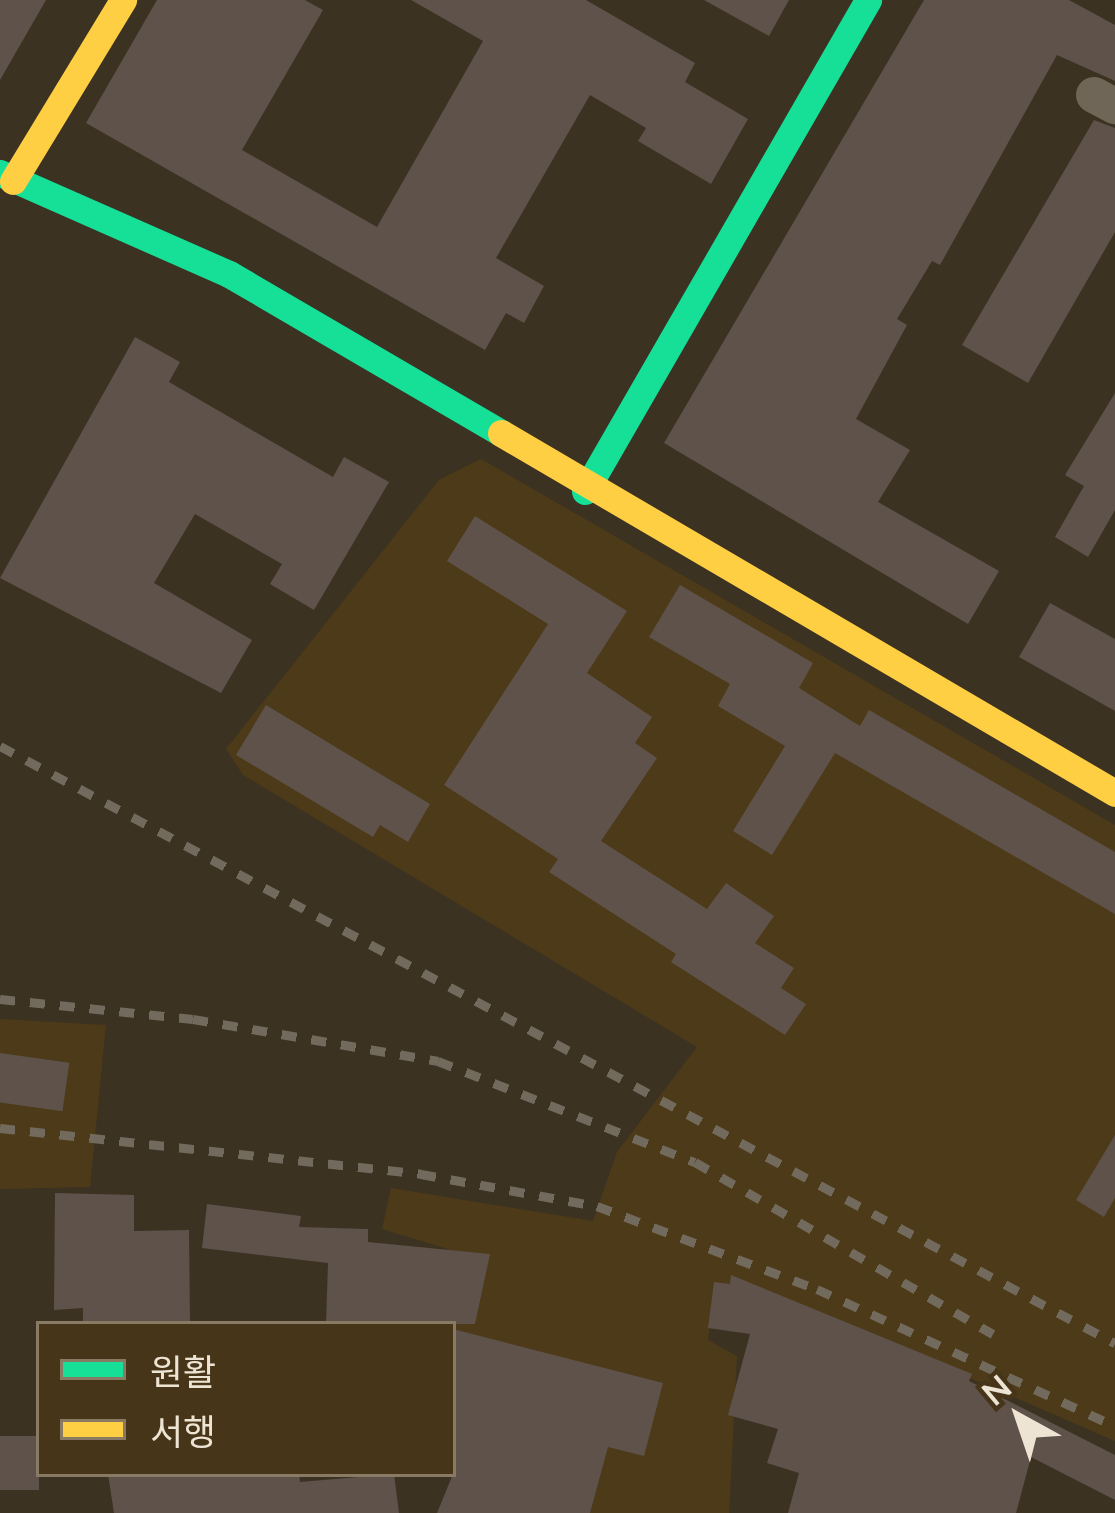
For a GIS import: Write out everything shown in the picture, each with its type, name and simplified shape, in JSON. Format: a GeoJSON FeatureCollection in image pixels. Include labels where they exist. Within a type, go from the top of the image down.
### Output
{"type":"FeatureCollection","features":[{"type":"Feature","properties":{"kind":"main road"},"geometry":{"type":"LineString","coordinates":[[123,0],[7,177],[230,274],[585,491],[1115,794]]}},
{"type":"Feature","properties":{"kind":"main road"},"geometry":{"type":"LineString","coordinates":[[585,491],[868,0]]}},
{"type":"Feature","properties":{"kind":"shaded area"},"geometry":{"type":"Polygon","coordinates":[[[481,459],[1115,825],[1115,1441],[771,1292],[714,1288],[708,1340],[737,1356],[729,1513],[563,1513],[456,1409],[454,1251],[382,1229],[391,1188],[593,1221],[617,1152],[697,1047],[243,775],[226,749],[439,480],[481,459]]]}},
{"type":"Feature","properties":{"kind":"shaded area"},"geometry":{"type":"Polygon","coordinates":[[[0,1019],[106,1025],[90,1187],[0,1189],[0,1019]]]}},
{"type":"Feature","properties":{"kind":"building"},"geometry":{"type":"Polygon","coordinates":[[[0,0],[46,0],[0,80],[0,0]]]}},
{"type":"Feature","properties":{"kind":"building"},"geometry":{"type":"Polygon","coordinates":[[[157,0],[305,0],[323,10],[242,150],[377,227],[483,41],[411,0],[586,0],[695,63],[685,82],[748,119],[711,184],[638,141],[646,128],[590,95],[496,258],[544,286],[524,323],[506,313],[485,350],[86,123],[157,0]]]}},
{"type":"Feature","properties":{"kind":"building"},"geometry":{"type":"Polygon","coordinates":[[[704,0],[789,0],[769,36],[704,0]]]}},
{"type":"Feature","properties":{"kind":"building"},"geometry":{"type":"Polygon","coordinates":[[[924,0],[1069,0],[1115,25],[1115,81],[1057,55],[940,265],[932,261],[897,319],[907,325],[856,419],[910,450],[878,502],[999,571],[968,624],[664,443],[924,0]]]}},
{"type":"Feature","properties":{"kind":"building"},"geometry":{"type":"Polygon","coordinates":[[[1094,120],[1115,128],[1115,232],[1028,383],[962,345],[1094,120]]]}},
{"type":"Feature","properties":{"kind":"building"},"geometry":{"type":"Polygon","coordinates":[[[135,337],[180,362],[169,382],[333,477],[344,457],[389,482],[314,610],[270,584],[282,564],[195,514],[154,583],[252,640],[221,693],[0,578],[135,337]]]}},
{"type":"Feature","properties":{"kind":"building"},"geometry":{"type":"Polygon","coordinates":[[[1115,393],[1115,510],[1088,557],[1055,537],[1084,486],[1065,475],[1115,393]]]}},
{"type":"Feature","properties":{"kind":"building"},"geometry":{"type":"Polygon","coordinates":[[[475,516],[627,611],[587,673],[652,717],[635,743],[657,758],[601,841],[707,909],[726,883],[774,916],[755,943],[794,968],[781,988],[806,1004],[785,1035],[671,962],[676,954],[549,872],[558,859],[444,785],[548,624],[447,561],[475,516]]]}},
{"type":"Feature","properties":{"kind":"building"},"geometry":{"type":"Polygon","coordinates":[[[680,585],[813,663],[799,688],[860,726],[869,710],[1115,852],[1115,914],[835,753],[772,855],[733,831],[785,746],[718,706],[730,684],[649,637],[680,585]]]}},
{"type":"Feature","properties":{"kind":"building"},"geometry":{"type":"Polygon","coordinates":[[[1050,603],[1115,639],[1115,711],[1019,657],[1050,603]]]}},
{"type":"Feature","properties":{"kind":"building"},"geometry":{"type":"Polygon","coordinates":[[[266,705],[430,804],[408,842],[380,825],[373,837],[236,755],[266,705]]]}},
{"type":"Feature","properties":{"kind":"building"},"geometry":{"type":"Polygon","coordinates":[[[0,1053],[69,1063],[62,1111],[0,1102],[0,1053]]]}},
{"type":"Feature","properties":{"kind":"building"},"geometry":{"type":"Polygon","coordinates":[[[1115,1135],[1115,1198],[1104,1217],[1076,1200],[1115,1135]]]}},
{"type":"Feature","properties":{"kind":"building"},"geometry":{"type":"Polygon","coordinates":[[[55,1193],[134,1195],[134,1231],[189,1230],[190,1321],[83,1321],[83,1308],[54,1310],[55,1193]]]}},
{"type":"Feature","properties":{"kind":"building"},"geometry":{"type":"Polygon","coordinates":[[[207,1204],[301,1216],[299,1227],[368,1229],[368,1242],[490,1254],[475,1324],[456,1324],[326,1321],[328,1263],[202,1248],[207,1204]]]}},
{"type":"Feature","properties":{"kind":"building"},"geometry":{"type":"Polygon","coordinates":[[[731,1275],[972,1374],[969,1381],[1115,1455],[1115,1500],[1031,1457],[1016,1513],[788,1513],[799,1473],[767,1463],[778,1429],[728,1415],[750,1334],[708,1328],[714,1282],[730,1284],[731,1275]]]}},
{"type":"Feature","properties":{"kind":"building"},"geometry":{"type":"Polygon","coordinates":[[[456,1330],[663,1383],[644,1456],[608,1447],[590,1513],[437,1513],[452,1477],[456,1477],[456,1330]]]}},
{"type":"Feature","properties":{"kind":"building"},"geometry":{"type":"Polygon","coordinates":[[[0,1436],[36,1436],[39,1490],[0,1490],[0,1436]]]}},
{"type":"Feature","properties":{"kind":"building"},"geometry":{"type":"Polygon","coordinates":[[[108,1477],[299,1477],[300,1482],[394,1477],[399,1513],[114,1513],[108,1477]]]}},
{"type":"Feature","properties":{"kind":"railway"},"geometry":{"type":"LineString","coordinates":[[0,746],[1115,1343]]}},
{"type":"Feature","properties":{"kind":"railway"},"geometry":{"type":"LineString","coordinates":[[0,999],[193,1019],[438,1061],[695,1162],[993,1334]]}},
{"type":"Feature","properties":{"kind":"railway"},"geometry":{"type":"LineString","coordinates":[[0,1128],[421,1174],[597,1206],[817,1289],[1115,1426]]}},
{"type":"Feature","properties":{"kind":"traffic: fast"},"geometry":{"type":"LineString","coordinates":[[585,491],[868,0]]}},
{"type":"Feature","properties":{"kind":"traffic: fast"},"geometry":{"type":"LineString","coordinates":[[0,173],[229,274],[501,433]]}},
{"type":"Feature","properties":{"kind":"traffic: slow"},"geometry":{"type":"LineString","coordinates":[[13,181],[123,0]]}},
{"type":"Feature","properties":{"kind":"traffic: slow"},"geometry":{"type":"LineString","coordinates":[[501,433],[1115,793]]}}]}
